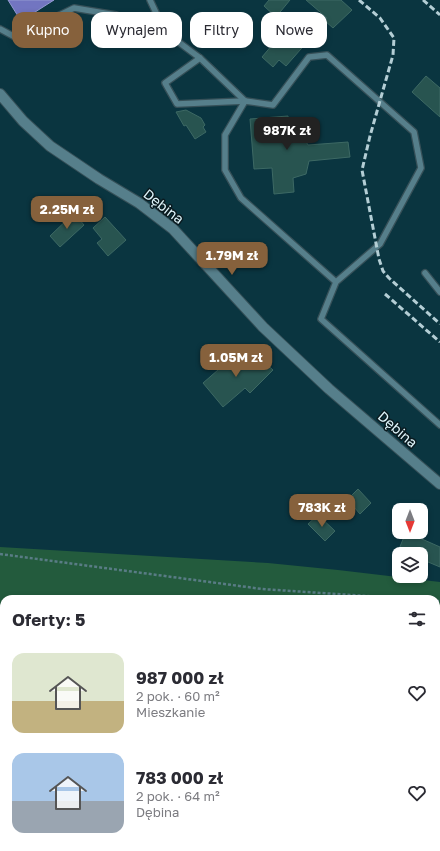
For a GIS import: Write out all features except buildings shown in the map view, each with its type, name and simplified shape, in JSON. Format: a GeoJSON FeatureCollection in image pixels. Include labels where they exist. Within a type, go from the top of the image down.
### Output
{"type":"FeatureCollection","features":[{"type":"Feature","properties":{"kind":"street","name":"Dębina"},"geometry":{"type":"LineString","coordinates":[[0,94],[23,121],[50,146],[99,179],[139,203],[173,229],[263,327],[329,388],[440,484]]}},
{"type":"Feature","properties":{"kind":"lane"},"geometry":{"type":"LineString","coordinates":[[150,0],[156,12]]}},
{"type":"Feature","properties":{"kind":"lane"},"geometry":{"type":"LineString","coordinates":[[0,29],[15,37],[74,8],[98,12]]}},
{"type":"Feature","properties":{"kind":"lane"},"geometry":{"type":"LineString","coordinates":[[182,45],[200,58],[245,101]]}},
{"type":"Feature","properties":{"kind":"lane"},"geometry":{"type":"LineString","coordinates":[[200,58],[165,83],[177,104],[245,101],[273,104],[309,57],[327,55],[414,132],[421,168],[380,244],[336,282],[321,319],[440,425]]}},
{"type":"Feature","properties":{"kind":"lane"},"geometry":{"type":"LineString","coordinates":[[245,101],[224,135],[224,170],[241,198],[336,282]]}},
{"type":"Feature","properties":{"kind":"lane"},"geometry":{"type":"LineString","coordinates":[[425,273],[440,292]]}},
{"type":"Feature","properties":{"kind":"path"},"geometry":{"type":"LineString","coordinates":[[0,554],[262,589],[351,595]]}},
{"type":"Feature","properties":{"kind":"green space"},"geometry":{"type":"Polygon","coordinates":[[[0,547],[268,563],[392,576],[392,583],[428,583],[428,581],[440,582],[440,595],[0,595],[0,547]]]}},
{"type":"Feature","properties":{"kind":"water"},"geometry":{"type":"Polygon","coordinates":[[[8,0],[54,0],[35,12],[15,12],[8,0]]]}},
{"type":"Feature","properties":{"kind":"railway"},"geometry":{"type":"LineString","coordinates":[[359,0],[380,18],[394,38],[393,55],[362,170],[379,259],[383,271],[389,278],[440,324]]}},
{"type":"Feature","properties":{"kind":"railway"},"geometry":{"type":"LineString","coordinates":[[423,0],[440,15]]}},
{"type":"Feature","properties":{"kind":"railway"},"geometry":{"type":"LineString","coordinates":[[385,294],[440,342]]}}]}
